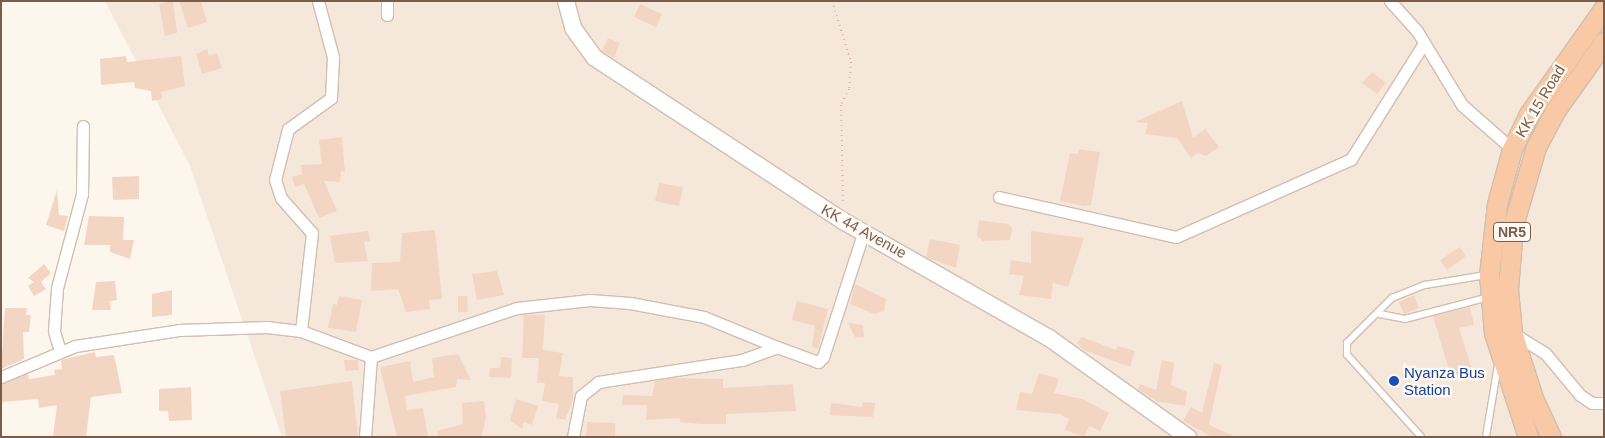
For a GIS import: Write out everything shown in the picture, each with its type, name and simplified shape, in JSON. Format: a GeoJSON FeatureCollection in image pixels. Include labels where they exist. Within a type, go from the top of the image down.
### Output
{"type":"FeatureCollection","features":[{"type":"Feature","properties":{"kind":"highway","name":"KK 15 Road"},"geometry":{"type":"LineString","coordinates":[[1528,437],[1499,354],[1503,332],[1496,204],[1512,149],[1529,114],[1604,8]]}},
{"type":"Feature","properties":{"kind":"highway","name":"KK 15 Road"},"geometry":{"type":"LineString","coordinates":[[1499,273],[1536,147],[1555,111],[1604,42]]}},
{"type":"Feature","properties":{"kind":"highway","name":"KK 15 Road"},"geometry":{"type":"LineString","coordinates":[[1503,332],[1551,437]]}},
{"type":"Feature","properties":{"kind":"main road","name":"KK 44 Avenue"},"geometry":{"type":"LineString","coordinates":[[566,1],[573,28],[595,58],[844,221],[1049,338],[1188,437]]}},
{"type":"Feature","properties":{"kind":"street"},"geometry":{"type":"LineString","coordinates":[[301,331],[312,233],[281,198],[275,180],[288,129],[331,98],[333,57],[318,1]]}},
{"type":"Feature","properties":{"kind":"street"},"geometry":{"type":"LineString","coordinates":[[387,1],[387,15]]}},
{"type":"Feature","properties":{"kind":"street"},"geometry":{"type":"LineString","coordinates":[[1390,1],[1424,44],[1462,105],[1512,149]]}},
{"type":"Feature","properties":{"kind":"street"},"geometry":{"type":"LineString","coordinates":[[999,197],[1176,237],[1351,159],[1424,44]]}},
{"type":"Feature","properties":{"kind":"street"},"geometry":{"type":"LineString","coordinates":[[60,352],[54,331],[56,296],[82,194],[83,126]]}},
{"type":"Feature","properties":{"kind":"street"},"geometry":{"type":"LineString","coordinates":[[1,377],[60,352],[179,330],[267,326],[301,331],[371,357],[517,308],[590,300],[704,317],[777,346],[812,363],[823,357],[864,231]]}},
{"type":"Feature","properties":{"kind":"street"},"geometry":{"type":"LineString","coordinates":[[1503,332],[1545,353],[1580,395],[1592,403],[1604,403]]}},
{"type":"Feature","properties":{"kind":"street"},"geometry":{"type":"LineString","coordinates":[[573,437],[581,396],[598,382],[742,360],[777,346]]}},
{"type":"Feature","properties":{"kind":"street"},"geometry":{"type":"LineString","coordinates":[[365,437],[371,357]]}},
{"type":"Feature","properties":{"kind":"lane"},"geometry":{"type":"LineString","coordinates":[[1421,437],[1347,355],[1347,343],[1357,329],[1380,314],[1388,300],[1407,291],[1499,273]]}},
{"type":"Feature","properties":{"kind":"lane"},"geometry":{"type":"LineString","coordinates":[[1380,314],[1405,319],[1500,295]]}},
{"type":"Feature","properties":{"kind":"lane"},"geometry":{"type":"LineString","coordinates":[[1486,437],[1499,354]]}},
{"type":"Feature","properties":{"kind":"path"},"geometry":{"type":"LineString","coordinates":[[832,1],[851,62],[849,89],[841,105],[844,221]]}},
{"type":"Feature","properties":{"kind":"shaded area"},"geometry":{"type":"Polygon","coordinates":[[[105,1],[1604,1],[1604,437],[282,437],[190,166],[105,1]]]}},
{"type":"Feature","properties":{"kind":"building"},"geometry":{"type":"Polygon","coordinates":[[[173,1],[177,33],[165,36],[159,4],[173,1]]]}},
{"type":"Feature","properties":{"kind":"building"},"geometry":{"type":"Polygon","coordinates":[[[179,1],[201,1],[207,22],[188,28],[179,1]]]}},
{"type":"Feature","properties":{"kind":"building"},"geometry":{"type":"Polygon","coordinates":[[[640,4],[662,14],[656,27],[634,17],[640,4]]]}},
{"type":"Feature","properties":{"kind":"building"},"geometry":{"type":"Polygon","coordinates":[[[608,38],[620,43],[614,58],[602,51],[608,38]]]}},
{"type":"Feature","properties":{"kind":"building"},"geometry":{"type":"Polygon","coordinates":[[[207,49],[209,56],[217,53],[222,68],[202,74],[196,54],[207,49]]]}},
{"type":"Feature","properties":{"kind":"building"},"geometry":{"type":"Polygon","coordinates":[[[126,56],[127,62],[181,56],[185,86],[161,92],[162,99],[152,101],[151,91],[135,88],[134,82],[101,85],[100,59],[126,56]]]}},
{"type":"Feature","properties":{"kind":"building"},"geometry":{"type":"Polygon","coordinates":[[[1372,72],[1386,83],[1377,94],[1362,83],[1372,72]]]}},
{"type":"Feature","properties":{"kind":"building"},"geometry":{"type":"Polygon","coordinates":[[[1182,101],[1193,138],[1205,129],[1219,147],[1206,156],[1198,153],[1191,158],[1177,138],[1145,134],[1148,123],[1135,122],[1182,101]]]}},
{"type":"Feature","properties":{"kind":"building"},"geometry":{"type":"Polygon","coordinates":[[[342,137],[345,172],[341,171],[340,182],[324,181],[337,211],[319,218],[304,184],[295,187],[292,177],[302,174],[301,165],[322,164],[319,140],[342,137]]]}},
{"type":"Feature","properties":{"kind":"building"},"geometry":{"type":"Polygon","coordinates":[[[1079,149],[1100,152],[1091,205],[1084,206],[1060,201],[1070,153],[1078,154],[1079,149]]]}},
{"type":"Feature","properties":{"kind":"building"},"geometry":{"type":"Polygon","coordinates":[[[139,176],[139,199],[113,200],[112,177],[139,176]]]}},
{"type":"Feature","properties":{"kind":"building"},"geometry":{"type":"Polygon","coordinates":[[[659,183],[683,187],[679,206],[655,201],[659,183]]]}},
{"type":"Feature","properties":{"kind":"building"},"geometry":{"type":"Polygon","coordinates":[[[57,190],[59,215],[68,216],[64,231],[46,225],[57,190]]]}},
{"type":"Feature","properties":{"kind":"building"},"geometry":{"type":"Polygon","coordinates":[[[89,216],[124,217],[123,240],[134,240],[130,259],[110,252],[110,245],[84,245],[89,216]]]}},
{"type":"Feature","properties":{"kind":"building"},"geometry":{"type":"Polygon","coordinates":[[[979,220],[1008,224],[1012,228],[1010,240],[983,241],[977,236],[979,220]]]}},
{"type":"Feature","properties":{"kind":"building"},"geometry":{"type":"Polygon","coordinates":[[[435,230],[442,299],[429,300],[430,309],[406,312],[398,289],[371,291],[372,263],[400,262],[402,233],[435,230]]]}},
{"type":"Feature","properties":{"kind":"building"},"geometry":{"type":"Polygon","coordinates":[[[368,231],[370,241],[364,242],[368,261],[335,263],[330,236],[368,231]]]}},
{"type":"Feature","properties":{"kind":"building"},"geometry":{"type":"Polygon","coordinates":[[[1031,231],[1084,238],[1068,287],[1053,283],[1051,299],[1019,295],[1024,276],[1009,274],[1011,260],[1031,263],[1031,231]]]}},
{"type":"Feature","properties":{"kind":"building"},"geometry":{"type":"Polygon","coordinates":[[[930,239],[960,245],[956,268],[926,257],[930,239]]]}},
{"type":"Feature","properties":{"kind":"building"},"geometry":{"type":"Polygon","coordinates":[[[1460,247],[1466,256],[1447,270],[1440,260],[1460,247]]]}},
{"type":"Feature","properties":{"kind":"building"},"geometry":{"type":"Polygon","coordinates":[[[44,264],[51,273],[41,282],[46,289],[34,296],[28,286],[34,282],[28,278],[44,264]]]}},
{"type":"Feature","properties":{"kind":"building"},"geometry":{"type":"Polygon","coordinates":[[[497,271],[504,295],[477,300],[472,274],[497,271]]]}},
{"type":"Feature","properties":{"kind":"building"},"geometry":{"type":"Polygon","coordinates":[[[115,281],[117,300],[110,301],[111,310],[92,310],[96,282],[115,281]]]}},
{"type":"Feature","properties":{"kind":"building"},"geometry":{"type":"Polygon","coordinates":[[[855,284],[886,299],[884,311],[874,314],[850,304],[855,284]]]}},
{"type":"Feature","properties":{"kind":"building"},"geometry":{"type":"Polygon","coordinates":[[[172,290],[172,315],[152,317],[152,294],[172,290]]]}},
{"type":"Feature","properties":{"kind":"building"},"geometry":{"type":"Polygon","coordinates":[[[1414,295],[1419,308],[1404,314],[1399,302],[1414,295]]]}},
{"type":"Feature","properties":{"kind":"building"},"geometry":{"type":"Polygon","coordinates":[[[339,296],[362,300],[356,332],[328,328],[333,304],[337,305],[339,296]]]}},
{"type":"Feature","properties":{"kind":"building"},"geometry":{"type":"Polygon","coordinates":[[[458,296],[467,296],[468,312],[458,312],[458,296]]]}},
{"type":"Feature","properties":{"kind":"building"},"geometry":{"type":"Polygon","coordinates":[[[797,301],[828,309],[818,349],[812,347],[815,326],[792,320],[797,301]]]}},
{"type":"Feature","properties":{"kind":"building"},"geometry":{"type":"Polygon","coordinates":[[[1470,307],[1474,325],[1459,328],[1473,373],[1452,380],[1433,316],[1470,307]]]}},
{"type":"Feature","properties":{"kind":"building"},"geometry":{"type":"Polygon","coordinates":[[[5,308],[27,308],[26,315],[31,315],[29,332],[23,332],[24,359],[1,369],[5,308]]]}},
{"type":"Feature","properties":{"kind":"building"},"geometry":{"type":"Polygon","coordinates":[[[524,315],[545,315],[543,350],[563,353],[559,376],[573,377],[573,400],[565,420],[556,418],[559,404],[542,401],[545,383],[537,383],[539,358],[522,358],[524,315]]]}},
{"type":"Feature","properties":{"kind":"building"},"geometry":{"type":"Polygon","coordinates":[[[848,323],[863,325],[864,337],[855,337],[848,323]]]}},
{"type":"Feature","properties":{"kind":"building"},"geometry":{"type":"Polygon","coordinates":[[[1082,337],[1116,350],[1118,346],[1135,351],[1130,367],[1084,350],[1077,343],[1082,337]]]}},
{"type":"Feature","properties":{"kind":"building"},"geometry":{"type":"Polygon","coordinates":[[[95,352],[96,357],[114,355],[122,393],[91,397],[86,437],[53,437],[57,405],[39,408],[38,399],[2,402],[1,384],[28,374],[29,379],[55,375],[54,370],[62,369],[61,360],[95,352]]]}},
{"type":"Feature","properties":{"kind":"building"},"geometry":{"type":"Polygon","coordinates":[[[458,354],[471,380],[457,379],[456,387],[405,396],[407,410],[423,408],[428,437],[397,437],[380,367],[410,361],[413,382],[434,377],[432,358],[458,354]]]}},
{"type":"Feature","properties":{"kind":"building"},"geometry":{"type":"Polygon","coordinates":[[[501,357],[512,358],[511,378],[489,377],[490,368],[500,368],[501,357]]]}},
{"type":"Feature","properties":{"kind":"building"},"geometry":{"type":"Polygon","coordinates":[[[344,360],[358,360],[359,370],[345,371],[344,360]]]}},
{"type":"Feature","properties":{"kind":"building"},"geometry":{"type":"Polygon","coordinates":[[[1162,360],[1174,363],[1171,385],[1187,392],[1185,406],[1156,401],[1138,389],[1140,384],[1156,390],[1162,360]]]}},
{"type":"Feature","properties":{"kind":"building"},"geometry":{"type":"Polygon","coordinates":[[[1214,363],[1222,365],[1209,425],[1236,437],[1212,437],[1183,421],[1191,407],[1202,413],[1214,363]]]}},
{"type":"Feature","properties":{"kind":"building"},"geometry":{"type":"Polygon","coordinates":[[[1039,373],[1059,379],[1054,393],[1082,399],[1109,413],[1100,431],[1089,426],[1084,437],[1065,430],[1069,419],[1059,414],[1016,410],[1020,392],[1032,394],[1039,373]]]}},
{"type":"Feature","properties":{"kind":"building"},"geometry":{"type":"Polygon","coordinates":[[[671,378],[723,379],[723,388],[793,384],[796,411],[726,414],[726,424],[701,424],[680,422],[680,418],[646,420],[647,405],[622,405],[623,395],[652,396],[655,381],[671,378]]]}},
{"type":"Feature","properties":{"kind":"building"},"geometry":{"type":"Polygon","coordinates":[[[352,381],[358,437],[286,437],[280,391],[352,381]]]}},
{"type":"Feature","properties":{"kind":"building"},"geometry":{"type":"Polygon","coordinates":[[[191,387],[192,420],[169,421],[168,411],[159,411],[159,389],[191,387]]]}},
{"type":"Feature","properties":{"kind":"building"},"geometry":{"type":"Polygon","coordinates":[[[516,399],[538,406],[532,425],[524,422],[522,429],[510,420],[516,399]]]}},
{"type":"Feature","properties":{"kind":"building"},"geometry":{"type":"Polygon","coordinates":[[[484,401],[486,419],[481,437],[438,437],[437,431],[463,424],[462,403],[484,401]]]}},
{"type":"Feature","properties":{"kind":"building"},"geometry":{"type":"Polygon","coordinates":[[[862,402],[875,403],[873,417],[830,415],[831,403],[862,407],[862,402]]]}},
{"type":"Feature","properties":{"kind":"building"},"geometry":{"type":"Polygon","coordinates":[[[587,422],[615,423],[615,437],[586,437],[587,422]]]}},
{"type":"Feature","properties":{"kind":"place","name":"Nyanza Bus Station"},"geometry":{"type":"Point","coordinates":[1394,381]}}]}
